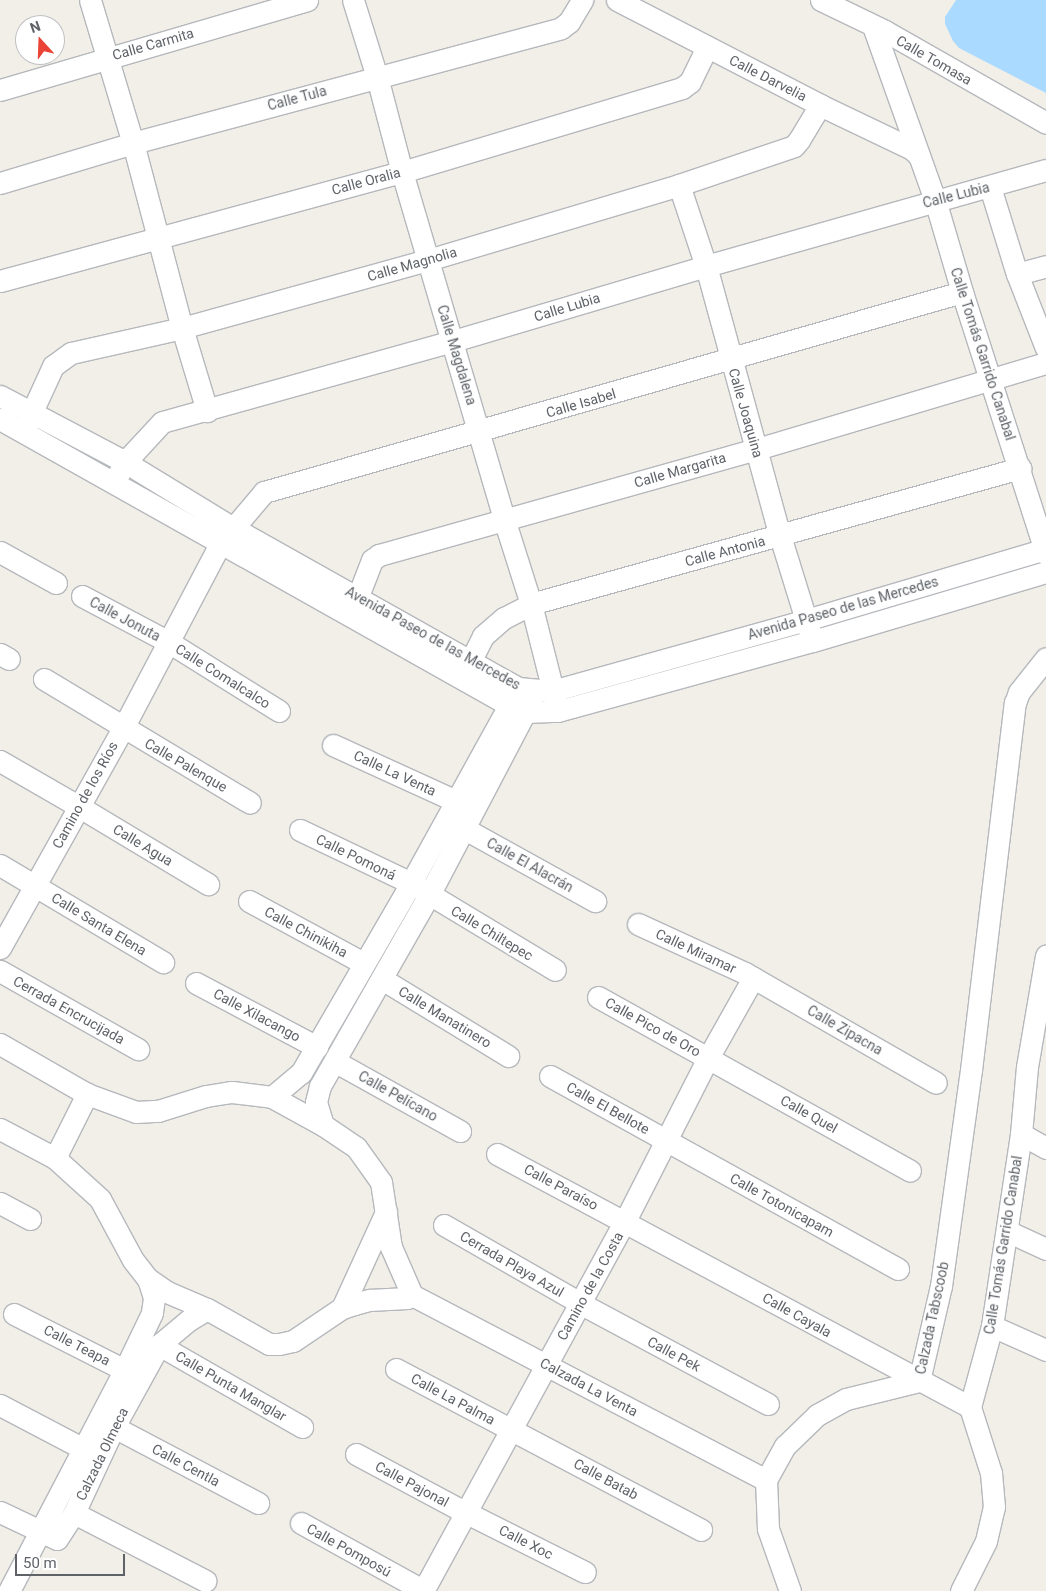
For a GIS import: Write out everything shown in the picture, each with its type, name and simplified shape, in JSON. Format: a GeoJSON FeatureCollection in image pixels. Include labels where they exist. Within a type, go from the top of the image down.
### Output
{"type":"FeatureCollection","features":[{"type":"Feature","properties":{"kind":"street"},"geometry":{"type":"LineString","coordinates":[[90,0],[133,143],[182,328],[207,411]]}},
{"type":"Feature","properties":{"kind":"street","name":"Calle Carmita"},"geometry":{"type":"LineString","coordinates":[[0,90],[307,0]]}},
{"type":"Feature","properties":{"kind":"street","name":"Calle Magdalena"},"geometry":{"type":"LineString","coordinates":[[353,0],[377,76],[402,172],[504,519],[532,604],[533,699]]}},
{"type":"Feature","properties":{"kind":"street","name":"Calle Tula"},"geometry":{"type":"LineString","coordinates":[[0,183],[133,143],[560,28],[568,22],[582,0]]}},
{"type":"Feature","properties":{"kind":"street","name":"Calle Darvelia"},"geometry":{"type":"LineString","coordinates":[[617,0],[820,105],[912,148],[918,155]]}},
{"type":"Feature","properties":{"kind":"street","name":"Calle Tomasa"},"geometry":{"type":"LineString","coordinates":[[821,0],[873,26],[1046,123]]}},
{"type":"Feature","properties":{"kind":"street","name":"Calle Tomás Garrido Canabal"},"geometry":{"type":"LineString","coordinates":[[873,26],[918,155],[936,200],[962,292],[1046,551]]}},
{"type":"Feature","properties":{"kind":"street","name":"Calle Oralia"},"geometry":{"type":"LineString","coordinates":[[0,281],[158,236],[402,172],[682,88],[690,82],[707,47]]}},
{"type":"Feature","properties":{"kind":"street","name":"Calle Magnolia"},"geometry":{"type":"LineString","coordinates":[[22,432],[53,366],[70,353],[182,328],[428,260],[679,185],[794,146],[800,140],[820,105]]}},
{"type":"Feature","properties":{"kind":"street","name":"Calle Lubia"},"geometry":{"type":"LineString","coordinates":[[115,482],[124,462],[158,425],[453,341],[706,266],[1046,170]]}},
{"type":"Feature","properties":{"kind":"street","name":"Calle Joaquina"},"geometry":{"type":"LineString","coordinates":[[679,185],[706,266],[780,536],[813,641]]}},
{"type":"Feature","properties":{"kind":"street"},"geometry":{"type":"LineString","coordinates":[[990,187],[1017,274],[1046,348]]}},
{"type":"Feature","properties":{"kind":"street"},"geometry":{"type":"LineString","coordinates":[[1017,274],[1046,266]]}},
{"type":"Feature","properties":{"kind":"street","name":"Calle Isabel"},"geometry":{"type":"LineString","coordinates":[[220,544],[268,490],[479,432],[962,292]]}},
{"type":"Feature","properties":{"kind":"street","name":"Calle Margarita"},"geometry":{"type":"LineString","coordinates":[[354,607],[372,560],[378,555],[1046,364]]}},
{"type":"Feature","properties":{"kind":"street","name":"Avenida Paseo de las Mercedes"},"geometry":{"type":"LineString","coordinates":[[0,396],[124,462],[233,528],[461,679],[533,699],[813,641],[1046,572]]}},
{"type":"Feature","properties":{"kind":"street","name":"Avenida Paseo de las Mercedes"},"geometry":{"type":"LineString","coordinates":[[0,419],[115,482],[220,544],[471,659],[533,699],[1046,551]]}},
{"type":"Feature","properties":{"kind":"street","name":"Calle Antonia"},"geometry":{"type":"LineString","coordinates":[[461,679],[483,636],[504,618],[532,604],[1020,468]]}},
{"type":"Feature","properties":{"kind":"street","name":"Camino de los Ríos"},"geometry":{"type":"LineString","coordinates":[[0,948],[123,728],[167,641],[220,544]]}},
{"type":"Feature","properties":{"kind":"street"},"geometry":{"type":"LineString","coordinates":[[0,552],[56,583]]}},
{"type":"Feature","properties":{"kind":"street","name":"Calle Jonuta"},"geometry":{"type":"LineString","coordinates":[[82,596],[167,641]]}},
{"type":"Feature","properties":{"kind":"street","name":"Calle Comalcalco"},"geometry":{"type":"LineString","coordinates":[[167,641],[279,711]]}},
{"type":"Feature","properties":{"kind":"street","name":"Calzada Tabscoob"},"geometry":{"type":"LineString","coordinates":[[766,1480],[785,1446],[817,1415],[846,1399],[919,1381],[941,1286],[971,1070],[1014,703],[1019,692],[1046,658]]}},
{"type":"Feature","properties":{"kind":"street","name":"Calle Palenque"},"geometry":{"type":"LineString","coordinates":[[44,679],[250,803]]}},
{"type":"Feature","properties":{"kind":"street"},"geometry":{"type":"LineString","coordinates":[[272,1097],[301,1073],[411,883],[456,801],[533,699]]}},
{"type":"Feature","properties":{"kind":"street"},"geometry":{"type":"LineString","coordinates":[[323,1125],[316,1102],[320,1086],[336,1062],[429,895],[533,699]]}},
{"type":"Feature","properties":{"kind":"street","name":"Calle La Venta"},"geometry":{"type":"LineString","coordinates":[[333,745],[456,801]]}},
{"type":"Feature","properties":{"kind":"street","name":"Calle Agua"},"geometry":{"type":"LineString","coordinates":[[0,762],[78,806],[208,884]]}},
{"type":"Feature","properties":{"kind":"street","name":"Calle El Alacrán"},"geometry":{"type":"LineString","coordinates":[[465,829],[595,901]]}},
{"type":"Feature","properties":{"kind":"street","name":"Calle Pomoná"},"geometry":{"type":"LineString","coordinates":[[300,830],[411,883],[429,895]]}},
{"type":"Feature","properties":{"kind":"street","name":"Calle Santa Elena"},"geometry":{"type":"LineString","coordinates":[[0,865],[163,962]]}},
{"type":"Feature","properties":{"kind":"street","name":"Calle Chiltepec"},"geometry":{"type":"LineString","coordinates":[[429,895],[555,970]]}},
{"type":"Feature","properties":{"kind":"street","name":"Calle Chinikiha"},"geometry":{"type":"LineString","coordinates":[[249,902],[364,963]]}},
{"type":"Feature","properties":{"kind":"street","name":"Calle Miramar"},"geometry":{"type":"LineString","coordinates":[[638,924],[754,978]]}},
{"type":"Feature","properties":{"kind":"street","name":"Calle Tomás Garrido Canabal"},"geometry":{"type":"LineString","coordinates":[[970,1407],[992,1326],[1008,1231],[1021,1134],[1027,1067],[1040,1021],[1046,956]]}},
{"type":"Feature","properties":{"kind":"street","name":"Cerrada Encrucijada"},"geometry":{"type":"LineString","coordinates":[[0,971],[138,1048]]}},
{"type":"Feature","properties":{"kind":"street","name":"Camino de la Costa"},"geometry":{"type":"LineString","coordinates":[[423,1591],[468,1513],[510,1429],[625,1221],[708,1058],[754,978]]}},
{"type":"Feature","properties":{"kind":"street","name":"Calle Zipacna"},"geometry":{"type":"LineString","coordinates":[[754,978],[936,1083]]}},
{"type":"Feature","properties":{"kind":"street","name":"Calle Manatinero"},"geometry":{"type":"LineString","coordinates":[[382,979],[508,1056]]}},
{"type":"Feature","properties":{"kind":"street","name":"Calle Xilacango"},"geometry":{"type":"LineString","coordinates":[[196,983],[317,1047]]}},
{"type":"Feature","properties":{"kind":"street","name":"Calle Pico de Oro"},"geometry":{"type":"LineString","coordinates":[[598,997],[708,1058]]}},
{"type":"Feature","properties":{"kind":"street"},"geometry":{"type":"LineString","coordinates":[[0,1044],[88,1094],[136,1112],[158,1111],[206,1096],[232,1092],[272,1097],[323,1125],[356,1147],[381,1182],[387,1210],[391,1247],[412,1295],[407,1298],[369,1300],[342,1308],[293,1341],[269,1344],[207,1309],[167,1292],[148,1279],[129,1254],[100,1199],[55,1158],[0,1129]]}},
{"type":"Feature","properties":{"kind":"street","name":"Calle Quel"},"geometry":{"type":"LineString","coordinates":[[708,1058],[910,1171]]}},
{"type":"Feature","properties":{"kind":"street","name":"Calle Pelícano"},"geometry":{"type":"LineString","coordinates":[[336,1062],[460,1131]]}},
{"type":"Feature","properties":{"kind":"street","name":"Calle El Bellote"},"geometry":{"type":"LineString","coordinates":[[550,1076],[666,1140]]}},
{"type":"Feature","properties":{"kind":"street"},"geometry":{"type":"LineString","coordinates":[[55,1158],[88,1094]]}},
{"type":"Feature","properties":{"kind":"street"},"geometry":{"type":"LineString","coordinates":[[1021,1134],[1046,1148]]}},
{"type":"Feature","properties":{"kind":"street","name":"Calle Totonicapam"},"geometry":{"type":"LineString","coordinates":[[666,1140],[898,1269]]}},
{"type":"Feature","properties":{"kind":"street","name":"Calle Paraíso"},"geometry":{"type":"LineString","coordinates":[[497,1154],[625,1221]]}},
{"type":"Feature","properties":{"kind":"street"},"geometry":{"type":"LineString","coordinates":[[0,1203],[30,1219]]}},
{"type":"Feature","properties":{"kind":"street"},"geometry":{"type":"LineString","coordinates":[[342,1308],[387,1210]]}},
{"type":"Feature","properties":{"kind":"street","name":"Calle Cayala"},"geometry":{"type":"LineString","coordinates":[[625,1221],[970,1407]]}},
{"type":"Feature","properties":{"kind":"street","name":"Cerrada Playa Azul"},"geometry":{"type":"LineString","coordinates":[[444,1224],[580,1303]]}},
{"type":"Feature","properties":{"kind":"street"},"geometry":{"type":"LineString","coordinates":[[1008,1231],[1046,1249]]}},
{"type":"Feature","properties":{"kind":"street"},"geometry":{"type":"LineString","coordinates":[[9,1591],[82,1448],[132,1374],[152,1313],[154,1298],[148,1279]]}},
{"type":"Feature","properties":{"kind":"street","name":"Calzada La Venta"},"geometry":{"type":"LineString","coordinates":[[412,1295],[766,1480]]}},
{"type":"Feature","properties":{"kind":"street","name":"Calle Pek"},"geometry":{"type":"LineString","coordinates":[[580,1303],[768,1404]]}},
{"type":"Feature","properties":{"kind":"street","name":"Calzada Olmeca"},"geometry":{"type":"LineString","coordinates":[[40,1531],[57,1539],[74,1513],[114,1427],[132,1374],[159,1345],[189,1320],[207,1309]]}},
{"type":"Feature","properties":{"kind":"street","name":"Calle Teapa"},"geometry":{"type":"LineString","coordinates":[[14,1314],[132,1374]]}},
{"type":"Feature","properties":{"kind":"street"},"geometry":{"type":"LineString","coordinates":[[992,1326],[1046,1350]]}},
{"type":"Feature","properties":{"kind":"street","name":"Calle Punta Manglar"},"geometry":{"type":"LineString","coordinates":[[159,1345],[302,1427]]}},
{"type":"Feature","properties":{"kind":"street","name":"Calle La Palma"},"geometry":{"type":"LineString","coordinates":[[396,1369],[510,1429]]}},
{"type":"Feature","properties":{"kind":"street"},"geometry":{"type":"LineString","coordinates":[[0,1405],[82,1448]]}},
{"type":"Feature","properties":{"kind":"street"},"geometry":{"type":"LineString","coordinates":[[961,1591],[986,1541],[994,1507],[991,1473],[970,1407]]}},
{"type":"Feature","properties":{"kind":"street","name":"Calle Centla"},"geometry":{"type":"LineString","coordinates":[[114,1427],[258,1503]]}},
{"type":"Feature","properties":{"kind":"street","name":"Calle Batab"},"geometry":{"type":"LineString","coordinates":[[510,1429],[701,1530]]}},
{"type":"Feature","properties":{"kind":"street","name":"Calle Pajonal"},"geometry":{"type":"LineString","coordinates":[[356,1454],[468,1513]]}},
{"type":"Feature","properties":{"kind":"street"},"geometry":{"type":"LineString","coordinates":[[766,1480],[768,1529],[790,1591]]}},
{"type":"Feature","properties":{"kind":"street"},"geometry":{"type":"LineString","coordinates":[[0,1512],[40,1531]]}},
{"type":"Feature","properties":{"kind":"street"},"geometry":{"type":"LineString","coordinates":[[74,1513],[206,1581]]}},
{"type":"Feature","properties":{"kind":"street","name":"Calle Xoc"},"geometry":{"type":"LineString","coordinates":[[468,1513],[585,1572]]}},
{"type":"Feature","properties":{"kind":"street","name":"Calle Pomposú"},"geometry":{"type":"LineString","coordinates":[[301,1524],[423,1591]]}},
{"type":"Feature","properties":{"kind":"water"},"geometry":{"type":"Polygon","coordinates":[[[956,0],[1046,0],[1046,93],[959,48],[953,41],[945,24],[945,17],[956,0]]]}}]}
